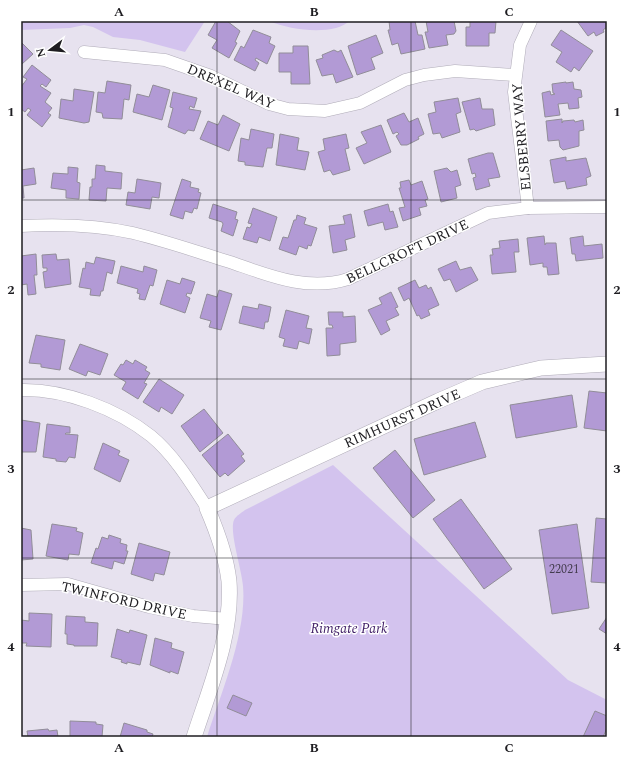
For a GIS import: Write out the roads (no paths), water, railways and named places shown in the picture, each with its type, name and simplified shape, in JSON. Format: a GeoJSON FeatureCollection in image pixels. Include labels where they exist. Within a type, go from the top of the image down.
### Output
{"type":"FeatureCollection","features":[{"type":"Feature","properties":{"kind":"street","name":"ELSBERRY WAY"},"geometry":{"type":"LineString","coordinates":[[528,208],[514,97],[515,75],[520,45],[531,21]]}},
{"type":"Feature","properties":{"kind":"street","name":"DREXEL WAY"},"geometry":{"type":"LineString","coordinates":[[84,52],[165,60],[211,76],[256,98],[288,109],[325,110],[360,103],[406,80],[424,74],[455,71],[515,75]]}},
{"type":"Feature","properties":{"kind":"street","name":"BELLCROFT DRIVE"},"geometry":{"type":"LineString","coordinates":[[21,226],[90,226],[132,233],[188,249],[281,279],[302,283],[332,283],[355,276],[488,213],[528,208],[607,207]]}},
{"type":"Feature","properties":{"kind":"street","name":"RIMHURST DRIVE"},"geometry":{"type":"LineString","coordinates":[[207,508],[482,382],[541,368],[607,364]]}},
{"type":"Feature","properties":{"kind":"street"},"geometry":{"type":"LineString","coordinates":[[21,390],[58,395],[85,401],[128,421],[151,437],[173,459],[207,508],[218,535],[229,580],[228,618],[222,650],[194,737]]}},
{"type":"Feature","properties":{"kind":"street","name":"TWINFORD DRIVE"},"geometry":{"type":"LineString","coordinates":[[21,585],[68,584],[149,607],[193,616],[228,618]]}},
{"type":"Feature","properties":{"kind":"park label","name":"Rimgate Park"},"geometry":{"type":"Point","coordinates":[349,628]}}]}
